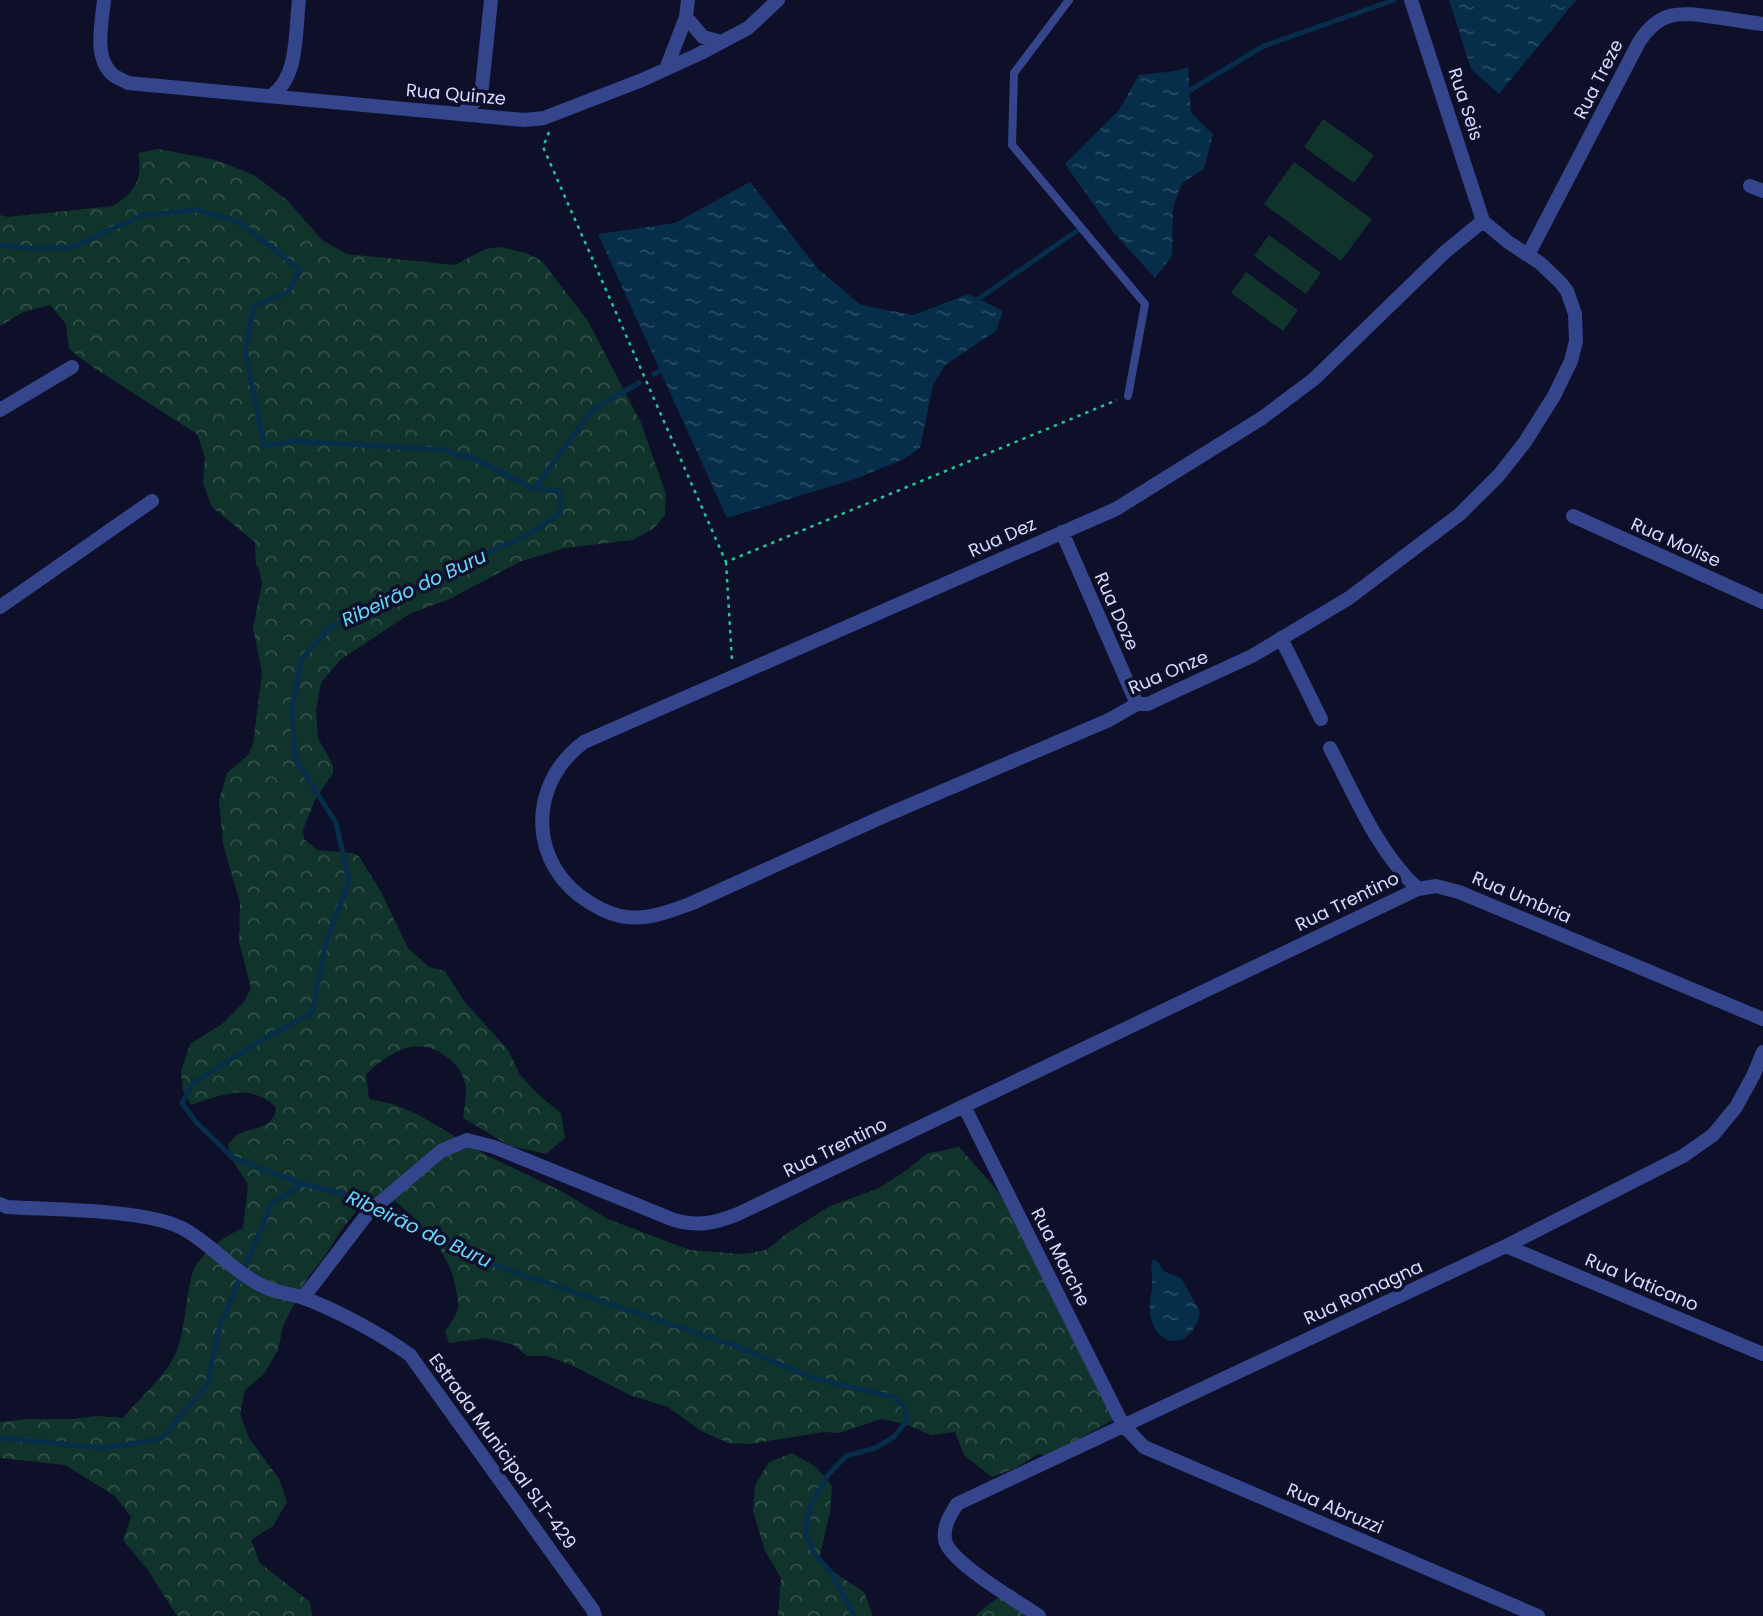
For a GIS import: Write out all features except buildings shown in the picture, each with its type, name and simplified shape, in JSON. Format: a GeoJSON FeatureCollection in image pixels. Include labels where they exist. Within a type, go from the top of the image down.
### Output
{"type":"FeatureCollection","features":[{"type":"Feature","properties":{"kind":"street","name":"Rua Quinze"},"geometry":{"type":"LineString","coordinates":[[104,0],[100,37],[102,60],[113,75],[128,83],[524,120],[544,118],[666,69],[748,28],[778,0]]}},
{"type":"Feature","properties":{"kind":"street"},"geometry":{"type":"LineString","coordinates":[[271,96],[287,82],[291,69],[299,0]]}},
{"type":"Feature","properties":{"kind":"street"},"geometry":{"type":"LineString","coordinates":[[462,114],[477,99],[482,87],[491,0]]}},
{"type":"Feature","properties":{"kind":"street"},"geometry":{"type":"LineString","coordinates":[[666,69],[686,17],[688,0]]}},
{"type":"Feature","properties":{"kind":"street","name":"Rua Seis"},"geometry":{"type":"LineString","coordinates":[[1411,0],[1483,221]]}},
{"type":"Feature","properties":{"kind":"street","name":"Rua Treze"},"geometry":{"type":"LineString","coordinates":[[1528,255],[1649,27],[1667,16],[1683,12],[1763,24]]}},
{"type":"Feature","properties":{"kind":"street"},"geometry":{"type":"LineString","coordinates":[[686,17],[703,37],[722,42]]}},
{"type":"Feature","properties":{"kind":"street"},"geometry":{"type":"LineString","coordinates":[[291,69],[302,92],[313,100]]}},
{"type":"Feature","properties":{"kind":"street"},"geometry":{"type":"LineString","coordinates":[[482,87],[485,98],[503,118]]}},
{"type":"Feature","properties":{"kind":"street","name":"Rua Onze"},"geometry":{"type":"LineString","coordinates":[[545,848],[569,889],[590,904],[615,915],[628,917],[661,914],[690,904],[882,817],[1109,720],[1137,704],[1148,704],[1252,656],[1349,598],[1460,514],[1499,475],[1525,442],[1565,376],[1574,351],[1577,328],[1567,291],[1528,255],[1483,221]]}},
{"type":"Feature","properties":{"kind":"street","name":"Rua Dez"},"geometry":{"type":"LineString","coordinates":[[545,848],[542,824],[546,793],[558,768],[574,750],[597,735],[1116,509],[1262,418],[1314,379],[1444,252],[1483,221]]}},
{"type":"Feature","properties":{"kind":"street"},"geometry":{"type":"LineString","coordinates":[[0,410],[72,367]]}},
{"type":"Feature","properties":{"kind":"street"},"geometry":{"type":"LineString","coordinates":[[0,607],[152,501]]}},
{"type":"Feature","properties":{"kind":"street","name":"Rua Molise"},"geometry":{"type":"LineString","coordinates":[[1573,516],[1763,602]]}},
{"type":"Feature","properties":{"kind":"street","name":"Rua Doze"},"geometry":{"type":"LineString","coordinates":[[1062,532],[1137,704]]}},
{"type":"Feature","properties":{"kind":"street"},"geometry":{"type":"LineString","coordinates":[[1281,638],[1321,719]]}},
{"type":"Feature","properties":{"kind":"street"},"geometry":{"type":"LineString","coordinates":[[1330,748],[1384,850],[1400,872],[1418,889]]}},
{"type":"Feature","properties":{"kind":"street","name":"Rua Umbria"},"geometry":{"type":"LineString","coordinates":[[1418,889],[1436,886],[1459,892],[1763,1019]]}},
{"type":"Feature","properties":{"kind":"street","name":"Rua Trentino"},"geometry":{"type":"LineString","coordinates":[[303,1298],[368,1213],[441,1151],[467,1140],[494,1147],[674,1220],[692,1225],[713,1224],[1418,889]]}},
{"type":"Feature","properties":{"kind":"street","name":"Rua Romagna"},"geometry":{"type":"LineString","coordinates":[[1039,1616],[957,1560],[946,1543],[945,1525],[957,1504],[1506,1246],[1683,1156],[1713,1135],[1736,1107],[1763,1052]]}},
{"type":"Feature","properties":{"kind":"street","name":"Rua Marche"},"geometry":{"type":"LineString","coordinates":[[964,1106],[1123,1425]]}},
{"type":"Feature","properties":{"kind":"street","name":"Estrada Municipal SLT-429"},"geometry":{"type":"LineString","coordinates":[[0,1204],[7,1207],[135,1216],[179,1227],[203,1240],[242,1273],[265,1288],[303,1298],[386,1338],[410,1355],[593,1609],[595,1616]]}},
{"type":"Feature","properties":{"kind":"street","name":"Rua Vaticano"},"geometry":{"type":"LineString","coordinates":[[1506,1246],[1763,1354]]}},
{"type":"Feature","properties":{"kind":"street","name":"Rua Abruzzi"},"geometry":{"type":"LineString","coordinates":[[1123,1425],[1144,1447],[1520,1613],[1538,1616]]}},
{"type":"Feature","properties":{"kind":"lane"},"geometry":{"type":"LineString","coordinates":[[1069,0],[1014,73],[1012,145],[1145,304],[1128,396]]}},
{"type":"Feature","properties":{"kind":"path"},"geometry":{"type":"LineString","coordinates":[[565,109],[543,147],[726,562],[733,675]]}},
{"type":"Feature","properties":{"kind":"path"},"geometry":{"type":"LineString","coordinates":[[726,562],[1128,396]]}},
{"type":"Feature","properties":{"kind":"green space"},"geometry":{"type":"Polygon","coordinates":[[[1323,119],[1374,155],[1354,183],[1304,147],[1323,119]]]}},
{"type":"Feature","properties":{"kind":"green space"},"geometry":{"type":"Polygon","coordinates":[[[158,149],[216,160],[254,175],[288,201],[322,240],[347,254],[455,265],[485,249],[501,247],[526,253],[542,261],[588,321],[641,423],[666,494],[665,515],[654,528],[633,540],[565,548],[519,562],[450,599],[411,613],[340,660],[321,683],[316,710],[318,738],[333,765],[333,773],[315,800],[303,830],[304,839],[317,850],[359,856],[381,892],[408,948],[429,967],[445,971],[464,1001],[508,1050],[520,1075],[561,1113],[565,1138],[546,1154],[510,1146],[463,1118],[466,1091],[461,1072],[448,1058],[426,1047],[405,1048],[366,1074],[369,1099],[393,1104],[419,1115],[486,1155],[561,1191],[608,1219],[690,1250],[742,1254],[767,1250],[786,1234],[830,1206],[877,1189],[926,1154],[959,1147],[996,1189],[1051,1277],[1117,1418],[1080,1438],[1062,1459],[1038,1454],[1016,1468],[992,1477],[964,1455],[955,1432],[931,1435],[905,1424],[881,1419],[839,1433],[824,1432],[750,1444],[728,1443],[701,1431],[668,1407],[632,1396],[547,1356],[527,1356],[514,1345],[486,1338],[449,1343],[445,1331],[456,1313],[458,1303],[453,1277],[434,1240],[416,1219],[395,1201],[381,1206],[380,1202],[357,1210],[340,1232],[308,1277],[283,1326],[278,1350],[264,1374],[245,1390],[240,1414],[249,1438],[279,1479],[287,1502],[273,1526],[251,1540],[260,1563],[310,1602],[312,1616],[177,1616],[147,1569],[123,1540],[131,1517],[115,1496],[65,1465],[0,1458],[0,1422],[97,1416],[123,1418],[164,1372],[179,1345],[195,1267],[213,1247],[243,1228],[248,1185],[230,1156],[228,1144],[235,1136],[268,1123],[275,1114],[276,1107],[266,1099],[245,1093],[224,1095],[191,1105],[183,1090],[181,1071],[190,1044],[222,1024],[244,1002],[251,988],[239,942],[240,903],[223,844],[219,800],[227,773],[248,755],[253,744],[262,673],[253,628],[262,583],[256,565],[255,542],[212,507],[203,483],[205,457],[197,434],[69,349],[66,324],[50,305],[23,312],[0,326],[0,215],[8,217],[112,206],[120,202],[136,184],[140,170],[138,153],[158,149]]]}},
{"type":"Feature","properties":{"kind":"green space"},"geometry":{"type":"Polygon","coordinates":[[[1294,162],[1372,219],[1341,261],[1264,204],[1294,162]]]}},
{"type":"Feature","properties":{"kind":"green space"},"geometry":{"type":"Polygon","coordinates":[[[1269,235],[1321,273],[1306,294],[1254,256],[1269,235]]]}},
{"type":"Feature","properties":{"kind":"green space"},"geometry":{"type":"Polygon","coordinates":[[[1246,272],[1298,310],[1283,331],[1231,293],[1246,272]]]}},
{"type":"Feature","properties":{"kind":"green space"},"geometry":{"type":"Polygon","coordinates":[[[792,1453],[816,1467],[832,1486],[830,1512],[819,1560],[864,1592],[873,1616],[778,1616],[781,1578],[765,1551],[753,1511],[755,1485],[769,1462],[792,1453]]]}},
{"type":"Feature","properties":{"kind":"green space"},"geometry":{"type":"Polygon","coordinates":[[[1013,1589],[1039,1616],[975,1616],[990,1603],[1013,1589]]]}},
{"type":"Feature","properties":{"kind":"water"},"geometry":{"type":"Polygon","coordinates":[[[1449,0],[1576,0],[1499,94],[1471,69],[1449,0]]]}},
{"type":"Feature","properties":{"kind":"water"},"geometry":{"type":"Polygon","coordinates":[[[1188,67],[1191,113],[1213,134],[1204,169],[1182,183],[1173,208],[1172,256],[1155,278],[1114,233],[1065,164],[1119,110],[1139,75],[1188,67]]]}},
{"type":"Feature","properties":{"kind":"water"},"geometry":{"type":"Polygon","coordinates":[[[750,182],[818,269],[861,305],[913,315],[969,294],[1003,311],[996,331],[945,365],[933,385],[920,448],[904,459],[855,479],[727,518],[598,234],[675,223],[750,182]]]}},
{"type":"Feature","properties":{"kind":"water"},"geometry":{"type":"Polygon","coordinates":[[[1153,1259],[1163,1271],[1181,1278],[1200,1312],[1190,1334],[1182,1339],[1166,1339],[1154,1326],[1150,1314],[1153,1259]]]}},
{"type":"Feature","properties":{"kind":"waterway"},"geometry":{"type":"LineString","coordinates":[[1187,92],[1264,46],[1394,0]]}},
{"type":"Feature","properties":{"kind":"waterway","name":"Ribeirão do Buru"},"geometry":{"type":"LineString","coordinates":[[0,245],[32,249],[73,247],[143,215],[197,210],[239,222],[300,270],[288,292],[254,306],[245,350],[264,446],[293,441],[444,450],[479,461],[534,489],[560,491],[560,513],[533,532],[332,626],[302,658],[292,706],[295,758],[336,823],[349,881],[326,942],[312,1013],[267,1037],[193,1083],[182,1103],[196,1122],[233,1158],[303,1184],[353,1196],[502,1268],[733,1345],[813,1378],[894,1397],[905,1408],[907,1420],[894,1437],[875,1448],[846,1456],[828,1475],[811,1504],[805,1531],[814,1553],[832,1574],[854,1616]]}},
{"type":"Feature","properties":{"kind":"waterway"},"geometry":{"type":"LineString","coordinates":[[974,302],[1078,230]]}},
{"type":"Feature","properties":{"kind":"waterway"},"geometry":{"type":"LineString","coordinates":[[654,374],[664,369]]}},
{"type":"Feature","properties":{"kind":"waterway"},"geometry":{"type":"LineString","coordinates":[[534,489],[592,410],[639,383]]}},
{"type":"Feature","properties":{"kind":"waterway"},"geometry":{"type":"LineString","coordinates":[[0,1438],[105,1448],[161,1439],[207,1385],[220,1326],[272,1203],[303,1184]]}}]}
